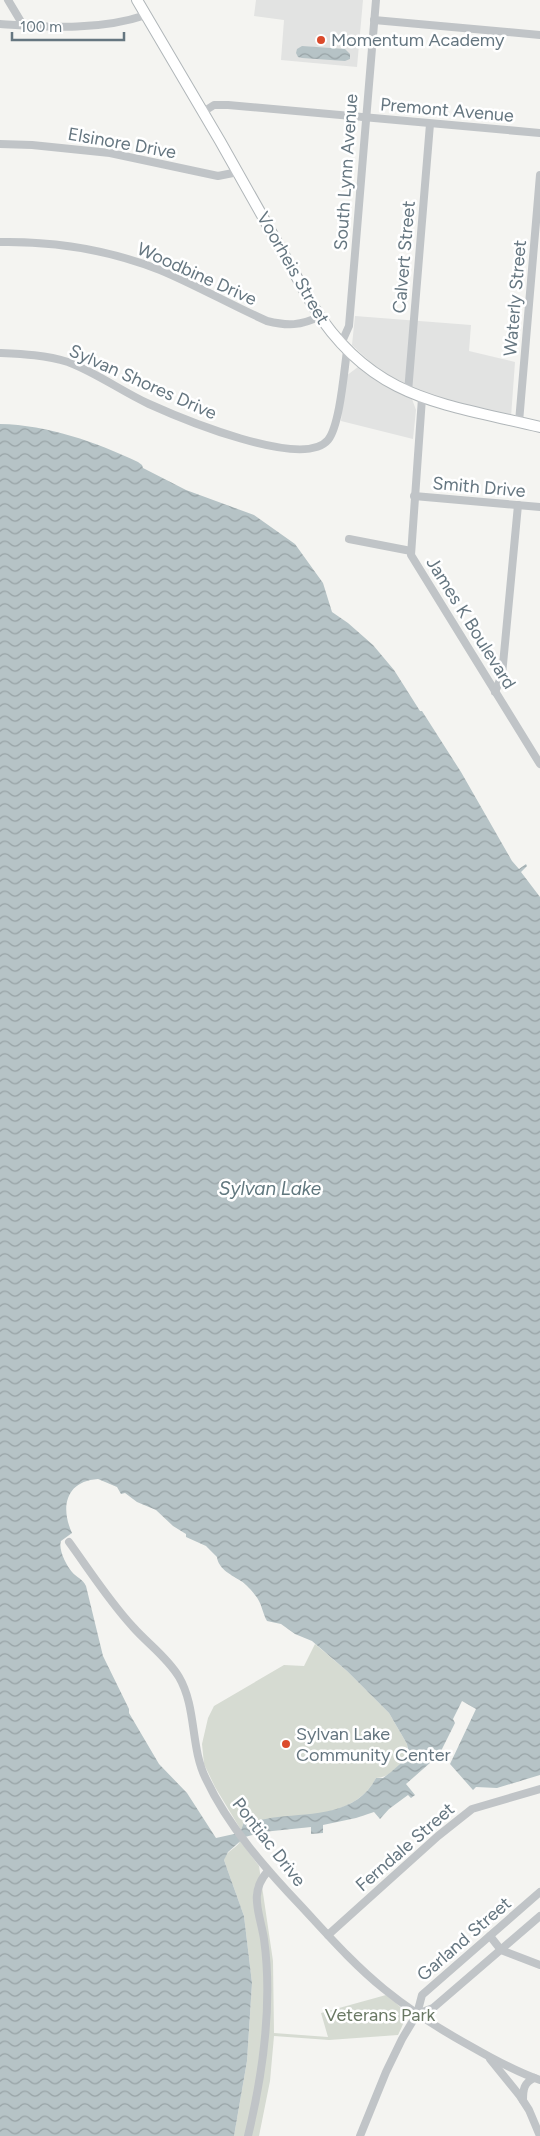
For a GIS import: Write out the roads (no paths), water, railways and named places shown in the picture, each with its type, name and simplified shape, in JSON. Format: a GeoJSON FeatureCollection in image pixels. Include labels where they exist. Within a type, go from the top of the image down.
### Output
{"type":"FeatureCollection","features":[{"type":"Feature","properties":{"kind":"street"},"geometry":{"type":"LineString","coordinates":[[8,0],[24,25]]}},
{"type":"Feature","properties":{"kind":"street","name":"Voorheis Street"},"geometry":{"type":"LineString","coordinates":[[137,0],[320,316],[344,348],[370,370],[422,398],[540,427]]}},
{"type":"Feature","properties":{"kind":"street","name":"South Lynn Avenue"},"geometry":{"type":"LineString","coordinates":[[344,348],[349,326],[376,0]]}},
{"type":"Feature","properties":{"kind":"street"},"geometry":{"type":"LineString","coordinates":[[0,24],[103,26],[146,15]]}},
{"type":"Feature","properties":{"kind":"street"},"geometry":{"type":"LineString","coordinates":[[374,20],[540,34]]}},
{"type":"Feature","properties":{"kind":"street","name":"Premont Avenue"},"geometry":{"type":"LineString","coordinates":[[203,112],[214,105],[228,105],[540,133]]}},
{"type":"Feature","properties":{"kind":"street","name":"Calvert Street"},"geometry":{"type":"LineString","coordinates":[[408,392],[430,124]]}},
{"type":"Feature","properties":{"kind":"street","name":"Elsinore Drive"},"geometry":{"type":"LineString","coordinates":[[0,144],[32,145],[110,153],[218,176],[238,172]]}},
{"type":"Feature","properties":{"kind":"street","name":"Waterly Street"},"geometry":{"type":"LineString","coordinates":[[519,422],[540,176]]}},
{"type":"Feature","properties":{"kind":"street","name":"Woodbine Drive"},"geometry":{"type":"LineString","coordinates":[[0,242],[62,244],[129,260],[160,271],[266,321],[285,325],[308,323],[320,316]]}},
{"type":"Feature","properties":{"kind":"street","name":"Sylvan Shores Drive"},"geometry":{"type":"LineString","coordinates":[[0,353],[30,355],[66,362],[96,375],[147,403],[204,427],[224,434],[289,450],[298,450],[321,446],[329,439],[335,424],[344,348]]}},
{"type":"Feature","properties":{"kind":"street","name":"James K Boulevard"},"geometry":{"type":"LineString","coordinates":[[422,398],[411,551],[540,764]]}},
{"type":"Feature","properties":{"kind":"street","name":"Smith Drive"},"geometry":{"type":"LineString","coordinates":[[414,496],[540,507]]}},
{"type":"Feature","properties":{"kind":"street"},"geometry":{"type":"LineString","coordinates":[[495,692],[502,675],[518,505]]}},
{"type":"Feature","properties":{"kind":"street"},"geometry":{"type":"LineString","coordinates":[[349,538],[411,551]]}},
{"type":"Feature","properties":{"kind":"street","name":"Pontiac Drive"},"geometry":{"type":"LineString","coordinates":[[69,1542],[129,1623],[166,1658],[179,1678],[190,1703],[198,1754],[209,1786],[244,1840],[268,1871],[328,1935],[382,1988],[417,2014],[487,2056],[537,2079]]}},
{"type":"Feature","properties":{"kind":"street","name":"Ferndale Street"},"geometry":{"type":"LineString","coordinates":[[328,1935],[438,1836],[472,1809],[540,1789]]}},
{"type":"Feature","properties":{"kind":"street"},"geometry":{"type":"LineString","coordinates":[[248,2136],[257,2092],[266,2021],[264,1940],[256,1892],[259,1881],[268,1871]]}},
{"type":"Feature","properties":{"kind":"street","name":"Garland Street"},"geometry":{"type":"LineString","coordinates":[[360,2136],[386,2072],[417,2014],[424,1994],[540,1892]]}},
{"type":"Feature","properties":{"kind":"street","name":"Garland Street"},"geometry":{"type":"LineString","coordinates":[[417,2014],[433,2008],[540,1916]]}},
{"type":"Feature","properties":{"kind":"street"},"geometry":{"type":"LineString","coordinates":[[490,1936],[501,1950],[540,1965]]}},
{"type":"Feature","properties":{"kind":"street"},"geometry":{"type":"LineString","coordinates":[[487,2056],[530,2110],[540,2136]]}},
{"type":"Feature","properties":{"kind":"street"},"geometry":{"type":"LineString","coordinates":[[523,2100],[524,2087],[527,2081],[537,2079]]}},
{"type":"Feature","properties":{"kind":"water"},"geometry":{"type":"Polygon","coordinates":[[[302,46],[345,49],[350,54],[350,59],[345,61],[298,57],[297,49],[302,46]]]}},
{"type":"Feature","properties":{"kind":"water","name":"Sylvan Lake"},"geometry":{"type":"Polygon","coordinates":[[[0,424],[54,431],[89,441],[138,462],[143,468],[186,490],[254,515],[295,544],[323,583],[332,612],[373,645],[394,670],[461,772],[512,861],[519,869],[526,864],[527,866],[521,872],[540,897],[540,1775],[497,1788],[476,1787],[473,1790],[450,1764],[476,1709],[462,1701],[453,1719],[455,1723],[439,1755],[406,1784],[415,1795],[411,1798],[408,1795],[389,1809],[380,1819],[374,1812],[323,1825],[323,1833],[311,1834],[311,1827],[263,1832],[245,1837],[228,1852],[224,1860],[244,1916],[252,1983],[247,2061],[234,2136],[0,2136],[0,424]],[[98,1479],[87,1481],[73,1490],[68,1497],[66,1514],[72,1533],[61,1541],[62,1552],[70,1569],[86,1586],[103,1656],[129,1709],[129,1713],[159,1764],[187,1793],[216,1838],[234,1834],[241,1830],[244,1822],[319,1813],[346,1806],[368,1790],[376,1778],[383,1778],[400,1764],[408,1751],[407,1744],[389,1713],[347,1671],[312,1641],[295,1634],[281,1624],[267,1621],[254,1593],[243,1582],[223,1569],[217,1557],[206,1546],[186,1537],[186,1534],[173,1526],[156,1510],[137,1502],[125,1493],[121,1494],[117,1487],[98,1479]]]}},
{"type":"Feature","properties":{"kind":"place","name":"Momentum Academy"},"geometry":{"type":"Point","coordinates":[321,40]}},
{"type":"Feature","properties":{"kind":"place","name":"Sylvan Lake Community Center"},"geometry":{"type":"Point","coordinates":[286,1744]}},
{"type":"Feature","properties":{"kind":"park label","name":"Veterans Park"},"geometry":{"type":"Point","coordinates":[380,2015]}}]}
